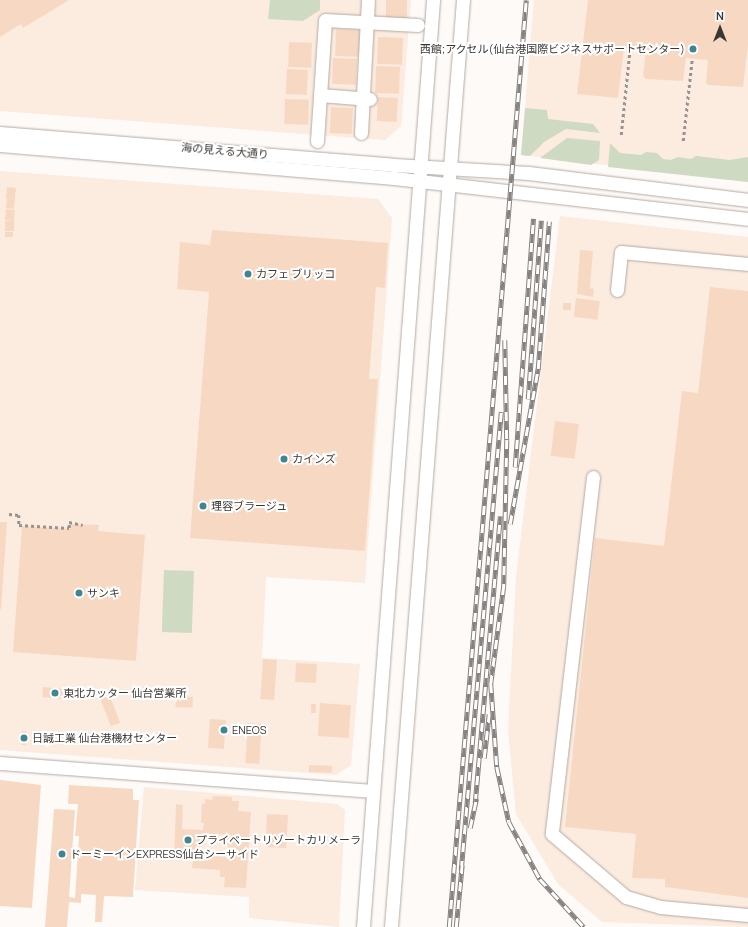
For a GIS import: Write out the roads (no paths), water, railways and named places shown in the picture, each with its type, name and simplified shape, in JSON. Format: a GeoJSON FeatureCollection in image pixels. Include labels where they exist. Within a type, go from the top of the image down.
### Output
{"type":"FeatureCollection","features":[{"type":"Feature","properties":{"kind":"street"},"geometry":{"type":"LineString","coordinates":[[361,133],[367,99],[368,0]]}},
{"type":"Feature","properties":{"kind":"street"},"geometry":{"type":"LineString","coordinates":[[363,927],[433,0]]}},
{"type":"Feature","properties":{"kind":"street"},"geometry":{"type":"LineString","coordinates":[[391,927],[463,0]]}},
{"type":"Feature","properties":{"kind":"street"},"geometry":{"type":"LineString","coordinates":[[317,141],[325,20],[418,25]]}},
{"type":"Feature","properties":{"kind":"street"},"geometry":{"type":"LineString","coordinates":[[320,95],[367,99]]}},
{"type":"Feature","properties":{"kind":"street","name":"海の見える大通り"},"geometry":{"type":"LineString","coordinates":[[0,133],[420,167],[451,167],[529,173],[748,200]]}},
{"type":"Feature","properties":{"kind":"street"},"geometry":{"type":"LineString","coordinates":[[0,145],[420,180],[449,186],[748,219]]}},
{"type":"Feature","properties":{"kind":"street"},"geometry":{"type":"LineString","coordinates":[[616,290],[621,252],[748,264]]}},
{"type":"Feature","properties":{"kind":"street"},"geometry":{"type":"LineString","coordinates":[[593,477],[552,834],[626,897],[660,907],[748,915]]}},
{"type":"Feature","properties":{"kind":"street"},"geometry":{"type":"LineString","coordinates":[[0,762],[373,791]]}},
{"type":"Feature","properties":{"kind":"railway"},"geometry":{"type":"LineString","coordinates":[[449,927],[526,0]]}},
{"type":"Feature","properties":{"kind":"railway"},"geometry":{"type":"LineString","coordinates":[[515,467],[533,219]]}},
{"type":"Feature","properties":{"kind":"railway"},"geometry":{"type":"LineString","coordinates":[[528,399],[541,220]]}},
{"type":"Feature","properties":{"kind":"railway"},"geometry":{"type":"LineString","coordinates":[[510,524],[538,369],[549,221]]}},
{"type":"Feature","properties":{"kind":"railway"},"geometry":{"type":"LineString","coordinates":[[505,340],[507,440],[504,586],[491,684],[497,767],[509,822],[540,879],[584,927]]}},
{"type":"Feature","properties":{"kind":"railway"},"geometry":{"type":"LineString","coordinates":[[461,870],[501,412]]}},
{"type":"Feature","properties":{"kind":"railway"},"geometry":{"type":"LineString","coordinates":[[475,803],[500,516]]}},
{"type":"Feature","properties":{"kind":"railway"},"geometry":{"type":"LineString","coordinates":[[484,758],[489,714]]}},
{"type":"Feature","properties":{"kind":"railway"},"geometry":{"type":"LineString","coordinates":[[470,828],[476,799]]}},
{"type":"Feature","properties":{"kind":"railway"},"geometry":{"type":"LineString","coordinates":[[456,927],[462,865]]}},
{"type":"Feature","properties":{"kind":"place","name":"西館;アクセル(仙台港国際ビジネスサポートセンター)"},"geometry":{"type":"Point","coordinates":[693,49]}},
{"type":"Feature","properties":{"kind":"place","name":"カフェ ブリッコ"},"geometry":{"type":"Point","coordinates":[248,274]}},
{"type":"Feature","properties":{"kind":"place","name":"カインズ"},"geometry":{"type":"Point","coordinates":[284,459]}},
{"type":"Feature","properties":{"kind":"place","name":"理容ブラージュ"},"geometry":{"type":"Point","coordinates":[203,506]}},
{"type":"Feature","properties":{"kind":"place","name":"サンキ"},"geometry":{"type":"Point","coordinates":[79,593]}},
{"type":"Feature","properties":{"kind":"place","name":"東北カッター 仙台営業所"},"geometry":{"type":"Point","coordinates":[55,693]}},
{"type":"Feature","properties":{"kind":"place","name":"ENEOS"},"geometry":{"type":"Point","coordinates":[224,730]}},
{"type":"Feature","properties":{"kind":"place","name":"日誠工業 仙台港機材センター"},"geometry":{"type":"Point","coordinates":[24,738]}},
{"type":"Feature","properties":{"kind":"place","name":"プライベートリゾートカリメーラ"},"geometry":{"type":"Point","coordinates":[188,840]}},
{"type":"Feature","properties":{"kind":"place","name":"ドーミーインEXPRESS仙台シーサイド"},"geometry":{"type":"Point","coordinates":[62,854]}}]}
